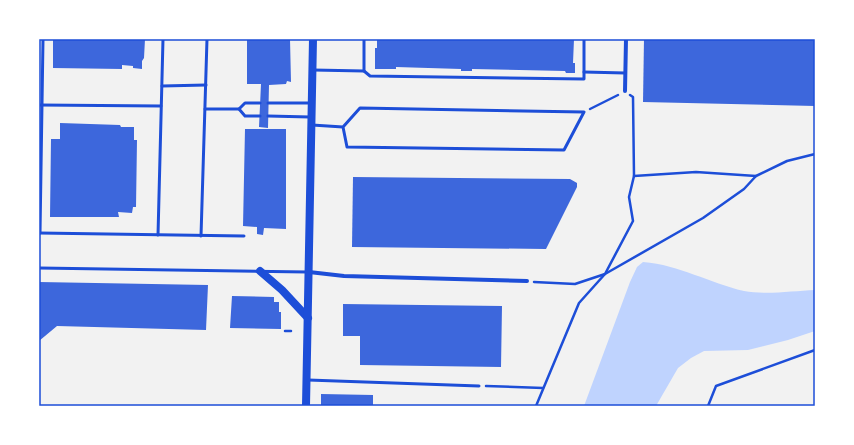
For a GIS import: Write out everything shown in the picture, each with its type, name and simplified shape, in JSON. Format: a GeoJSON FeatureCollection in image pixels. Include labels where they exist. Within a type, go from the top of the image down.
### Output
{"type":"FeatureCollection","features":[{"type":"Feature","properties":{"kind":"main road"},"geometry":{"type":"LineString","coordinates":[[306,406],[312,121],[312,39]]}},
{"type":"Feature","properties":{"kind":"main road"},"geometry":{"type":"LineString","coordinates":[[260,271],[282,290],[308,318]]}},
{"type":"Feature","properties":{"kind":"street"},"geometry":{"type":"LineString","coordinates":[[625,91],[626,39]]}},
{"type":"Feature","properties":{"kind":"street"},"geometry":{"type":"LineString","coordinates":[[309,272],[344,276],[527,281]]}},
{"type":"Feature","properties":{"kind":"lane"},"geometry":{"type":"LineString","coordinates":[[43,39],[40,233],[244,236]]}},
{"type":"Feature","properties":{"kind":"lane"},"geometry":{"type":"LineString","coordinates":[[158,235],[163,39]]}},
{"type":"Feature","properties":{"kind":"lane"},"geometry":{"type":"LineString","coordinates":[[201,236],[207,39]]}},
{"type":"Feature","properties":{"kind":"lane"},"geometry":{"type":"LineString","coordinates":[[364,39],[364,71]]}},
{"type":"Feature","properties":{"kind":"lane"},"geometry":{"type":"LineString","coordinates":[[312,70],[364,71],[370,76],[584,79],[584,39]]}},
{"type":"Feature","properties":{"kind":"lane"},"geometry":{"type":"LineString","coordinates":[[584,72],[625,73]]}},
{"type":"Feature","properties":{"kind":"lane"},"geometry":{"type":"LineString","coordinates":[[162,86],[206,86]]}},
{"type":"Feature","properties":{"kind":"lane"},"geometry":{"type":"LineString","coordinates":[[205,109],[239,109],[245,103],[260,103]]}},
{"type":"Feature","properties":{"kind":"lane"},"geometry":{"type":"LineString","coordinates":[[268,103],[312,103]]}},
{"type":"Feature","properties":{"kind":"lane"},"geometry":{"type":"LineString","coordinates":[[41,105],[161,106]]}},
{"type":"Feature","properties":{"kind":"lane"},"geometry":{"type":"LineString","coordinates":[[360,108],[584,112],[564,150],[347,147],[343,127],[360,108]]}},
{"type":"Feature","properties":{"kind":"lane"},"geometry":{"type":"LineString","coordinates":[[239,109],[246,116],[260,116]]}},
{"type":"Feature","properties":{"kind":"lane"},"geometry":{"type":"LineString","coordinates":[[268,116],[312,121],[343,127]]}},
{"type":"Feature","properties":{"kind":"lane"},"geometry":{"type":"LineString","coordinates":[[39,268],[309,272]]}},
{"type":"Feature","properties":{"kind":"lane"},"geometry":{"type":"LineString","coordinates":[[306,380],[479,386]]}},
{"type":"Feature","properties":{"kind":"path"},"geometry":{"type":"LineString","coordinates":[[536,406],[579,303],[605,274],[633,221],[629,197],[634,176],[633,97],[625,91],[584,112]]}},
{"type":"Feature","properties":{"kind":"path"},"geometry":{"type":"LineString","coordinates":[[544,282],[575,284],[605,274],[703,218],[744,189],[756,176],[787,161],[815,154]]}},
{"type":"Feature","properties":{"kind":"path"},"geometry":{"type":"LineString","coordinates":[[634,176],[696,172],[756,176]]}},
{"type":"Feature","properties":{"kind":"path"},"geometry":{"type":"LineString","coordinates":[[285,331],[291,331]]}},
{"type":"Feature","properties":{"kind":"path"},"geometry":{"type":"LineString","coordinates":[[708,406],[716,386],[815,350]]}},
{"type":"Feature","properties":{"kind":"path"},"geometry":{"type":"LineString","coordinates":[[479,386],[543,388]]}},
{"type":"Feature","properties":{"kind":"water"},"geometry":{"type":"Polygon","coordinates":[[[643,262],[682,270],[719,284],[744,291],[770,293],[815,290],[815,331],[788,340],[748,350],[704,351],[691,358],[678,368],[656,406],[584,406],[630,282],[637,267],[643,262]]]}},
{"type":"Feature","properties":{"kind":"building"},"geometry":{"type":"Polygon","coordinates":[[[53,39],[145,39],[142,69],[122,65],[122,69],[53,68],[53,39]]]}},
{"type":"Feature","properties":{"kind":"building"},"geometry":{"type":"Polygon","coordinates":[[[247,39],[290,39],[291,82],[287,81],[286,84],[269,85],[268,128],[259,127],[261,84],[247,84],[247,39]]]}},
{"type":"Feature","properties":{"kind":"building"},"geometry":{"type":"Polygon","coordinates":[[[377,39],[574,39],[573,63],[575,63],[575,73],[566,73],[565,71],[472,69],[472,71],[461,71],[461,69],[396,67],[396,69],[375,69],[375,48],[377,48],[377,39]]]}},
{"type":"Feature","properties":{"kind":"building"},"geometry":{"type":"Polygon","coordinates":[[[644,39],[815,39],[815,106],[643,102],[644,39]]]}},
{"type":"Feature","properties":{"kind":"building"},"geometry":{"type":"Polygon","coordinates":[[[60,123],[120,125],[121,127],[134,127],[134,140],[137,140],[136,207],[133,207],[132,213],[118,212],[119,217],[50,217],[51,139],[60,139],[60,123]]]}},
{"type":"Feature","properties":{"kind":"building"},"geometry":{"type":"Polygon","coordinates":[[[245,129],[286,129],[286,229],[264,228],[263,235],[257,234],[257,227],[243,226],[245,129]]]}},
{"type":"Feature","properties":{"kind":"building"},"geometry":{"type":"Polygon","coordinates":[[[353,177],[570,179],[577,183],[577,187],[546,249],[352,247],[353,177]]]}},
{"type":"Feature","properties":{"kind":"building"},"geometry":{"type":"Polygon","coordinates":[[[39,282],[208,285],[206,330],[57,326],[39,341],[39,282]]]}},
{"type":"Feature","properties":{"kind":"building"},"geometry":{"type":"Polygon","coordinates":[[[232,296],[274,297],[274,302],[279,302],[279,312],[281,312],[281,329],[230,328],[232,296]]]}},
{"type":"Feature","properties":{"kind":"building"},"geometry":{"type":"Polygon","coordinates":[[[343,304],[502,306],[501,367],[360,365],[360,336],[343,336],[343,304]]]}},
{"type":"Feature","properties":{"kind":"building"},"geometry":{"type":"Polygon","coordinates":[[[321,394],[373,395],[373,406],[321,406],[321,394]]]}}]}
